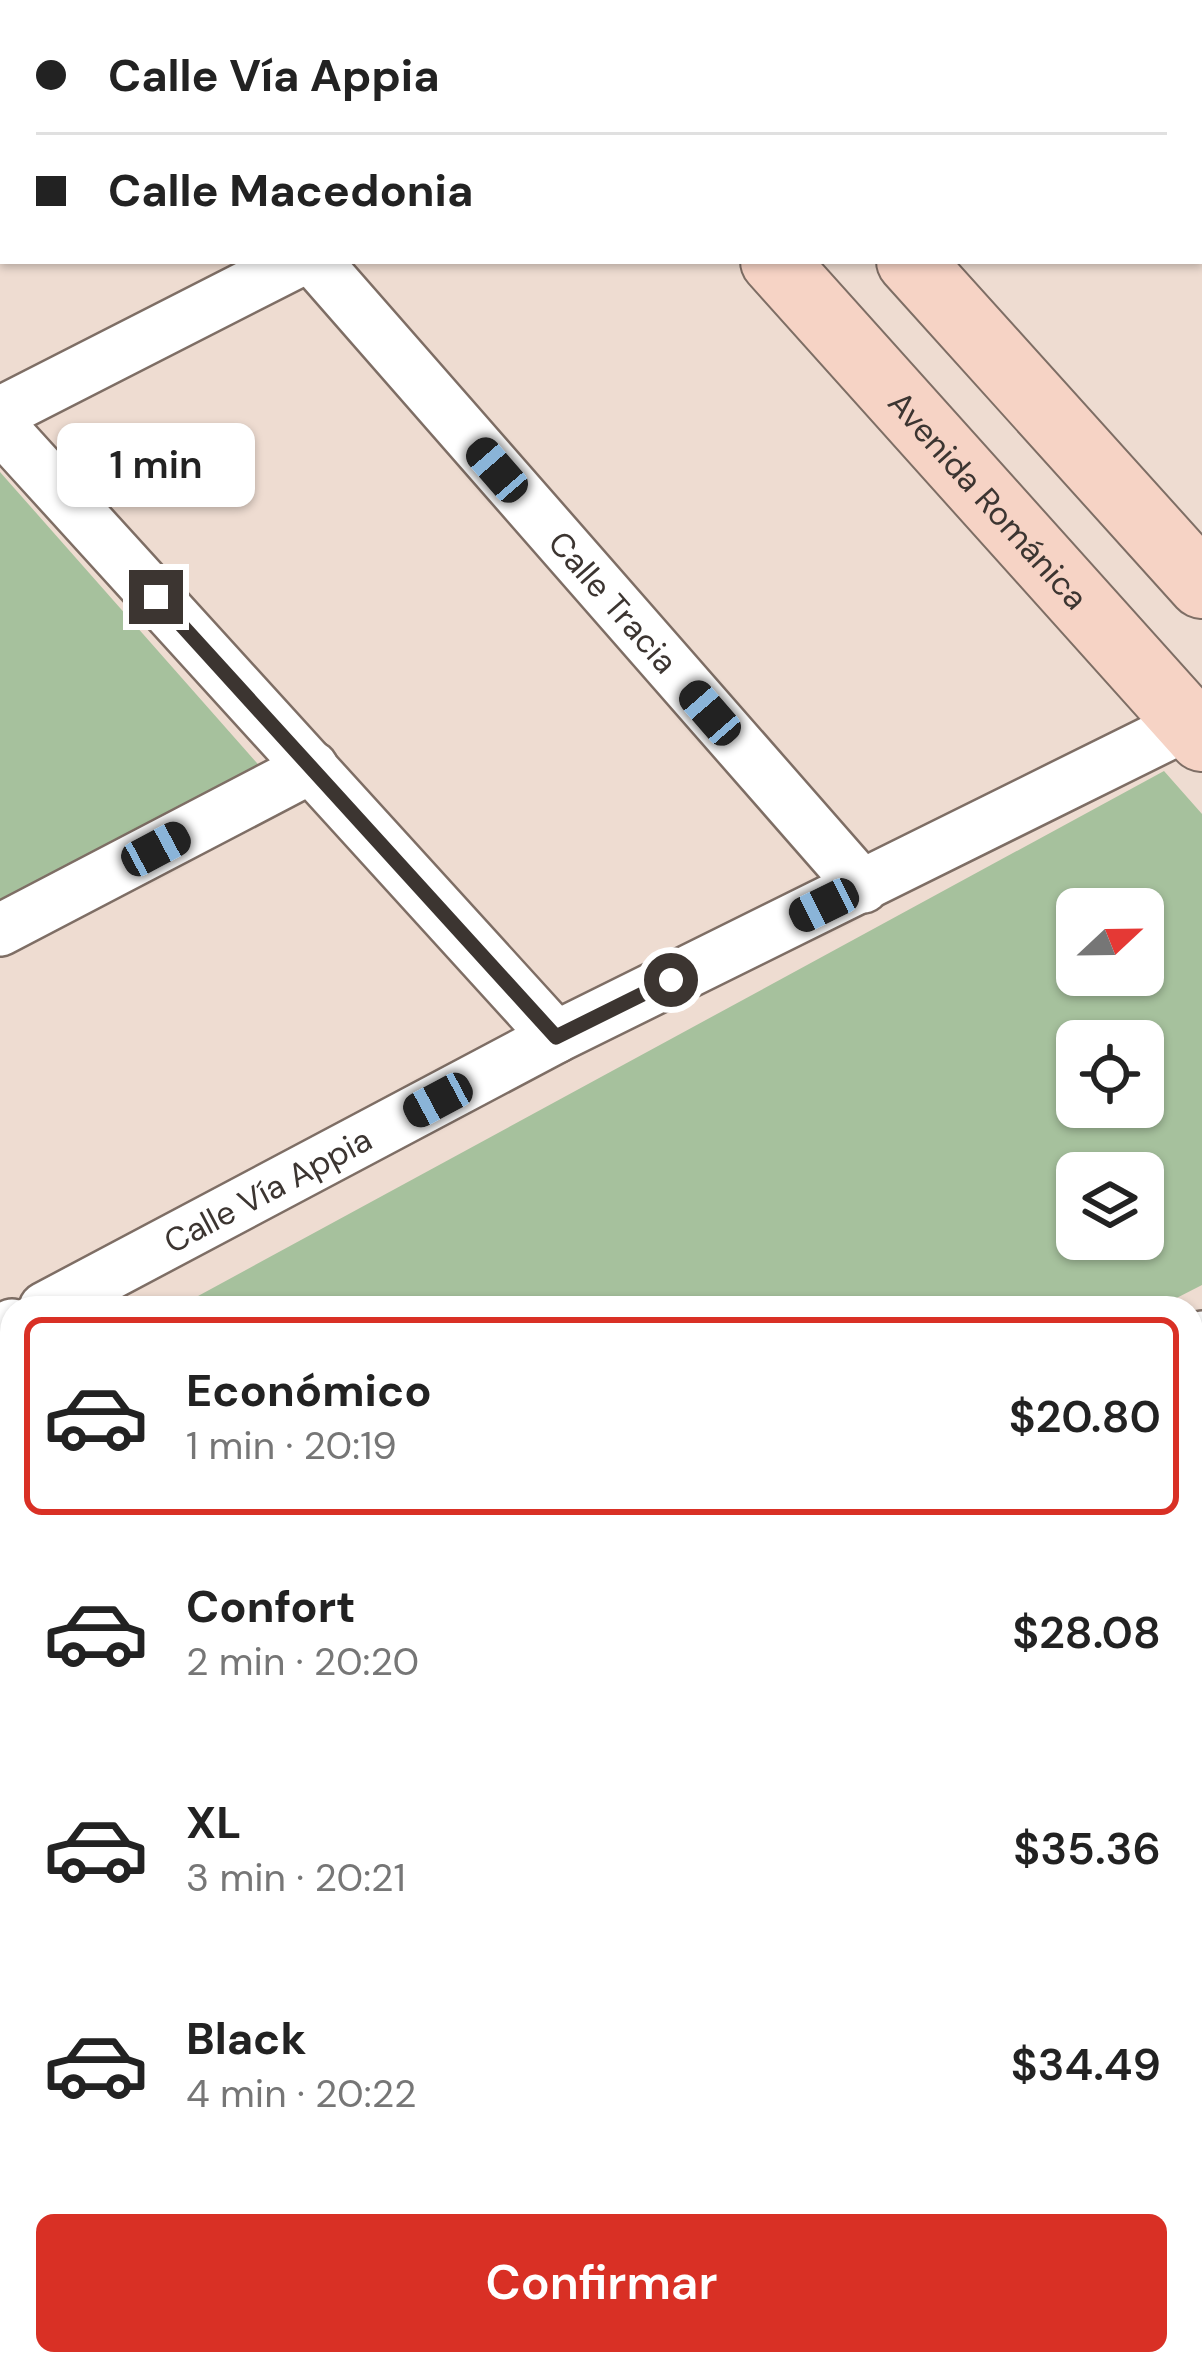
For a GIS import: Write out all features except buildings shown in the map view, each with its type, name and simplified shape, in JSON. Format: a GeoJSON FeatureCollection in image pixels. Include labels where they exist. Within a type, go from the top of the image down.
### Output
{"type":"FeatureCollection","features":[{"type":"Feature","properties":{"kind":"street"},"geometry":{"type":"LineString","coordinates":[[0,413],[292,264]]}},
{"type":"Feature","properties":{"kind":"street","name":"Calle Tracia"},"geometry":{"type":"LineString","coordinates":[[318,264],[862,886]]}},
{"type":"Feature","properties":{"kind":"street","name":"Avenida Románica"},"geometry":{"type":"LineString","coordinates":[[777,264],[1198,726]]}},
{"type":"Feature","properties":{"kind":"street"},"geometry":{"type":"LineString","coordinates":[[913,264],[1202,585]]}},
{"type":"Feature","properties":{"kind":"street"},"geometry":{"type":"LineString","coordinates":[[0,426],[556,1037]]}},
{"type":"Feature","properties":{"kind":"street","name":"Calle Vía Appia"},"geometry":{"type":"LineString","coordinates":[[68,1296],[556,1037],[1198,726]]}},
{"type":"Feature","properties":{"kind":"street"},"geometry":{"type":"LineString","coordinates":[[0,930],[312,767]]}},
{"type":"Feature","properties":{"kind":"green space"},"geometry":{"type":"Polygon","coordinates":[[[0,472],[264,771],[0,910],[0,472]]]}},
{"type":"Feature","properties":{"kind":"green space"},"geometry":{"type":"Polygon","coordinates":[[[1164,771],[1202,814],[1202,1285],[1180,1296],[198,1296],[1164,771]]]}},
{"type":"Feature","properties":{"kind":"route"},"geometry":{"type":"LineString","coordinates":[[156,597],[556,1037],[671,980]]}}]}
